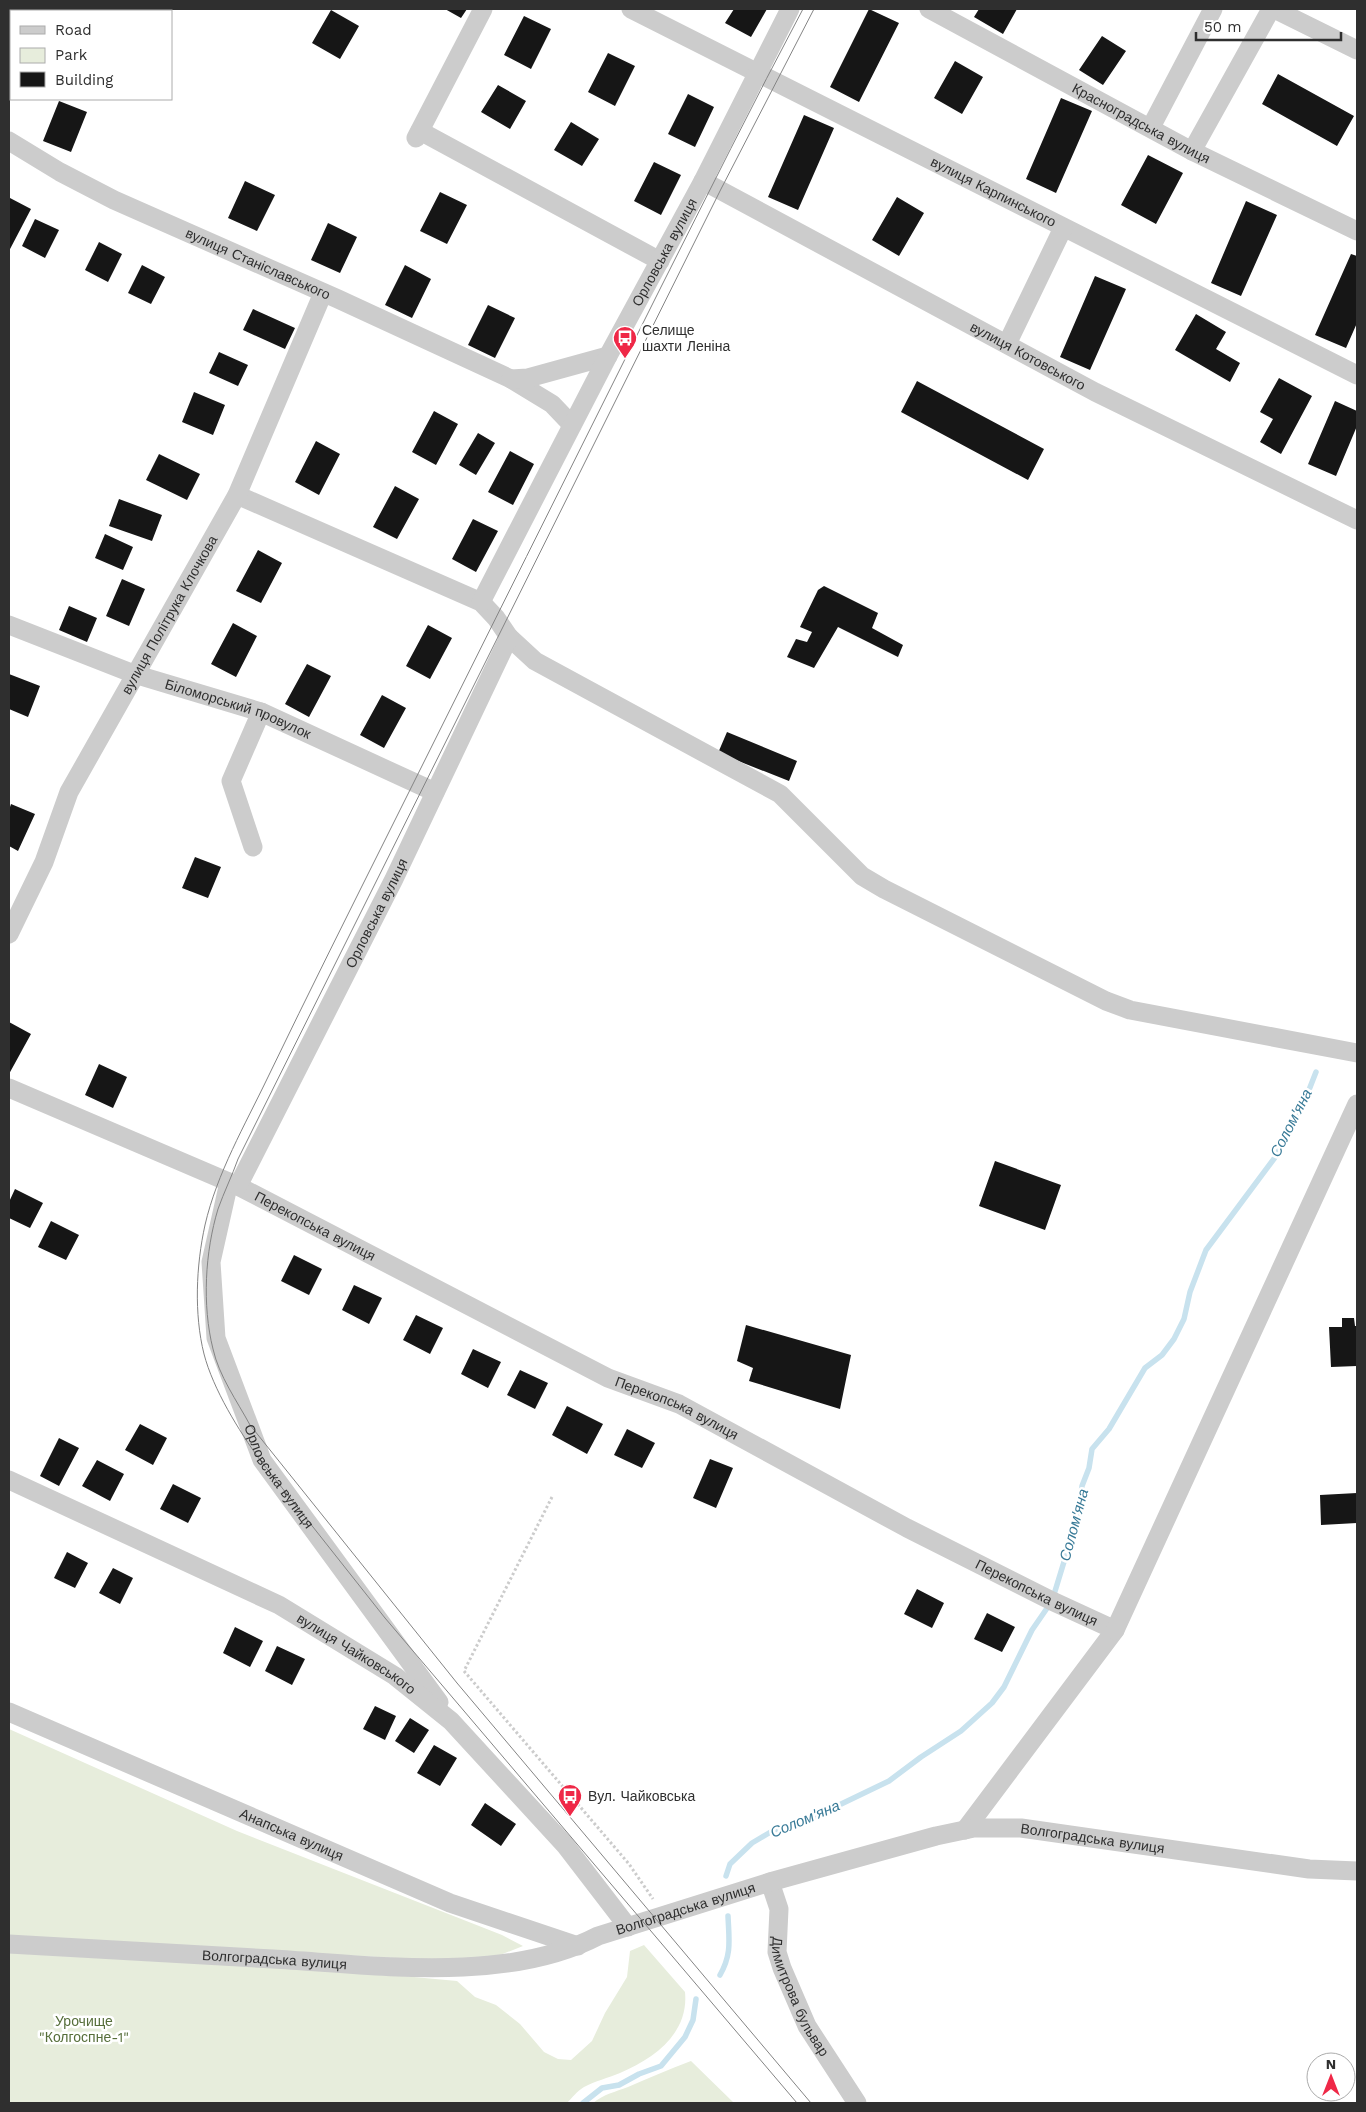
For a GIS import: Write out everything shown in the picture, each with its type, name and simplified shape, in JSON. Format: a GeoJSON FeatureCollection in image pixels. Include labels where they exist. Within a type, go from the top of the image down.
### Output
{"type":"FeatureCollection","features":[{"type":"Feature","properties":{"kind":"street"},"geometry":{"type":"LineString","coordinates":[[483,9],[418,134],[660,261]]}},
{"type":"Feature","properties":{"kind":"street","name":"вулиця Карпинського"},"geometry":{"type":"LineString","coordinates":[[631,9],[1357,376]]}},
{"type":"Feature","properties":{"kind":"street","name":"Орловська вулиця"},"geometry":{"type":"LineString","coordinates":[[482,602],[608,356],[703,181],[790,9]]}},
{"type":"Feature","properties":{"kind":"street","name":"Красноградська вулиця"},"geometry":{"type":"LineString","coordinates":[[929,9],[1151,127],[1192,151],[1357,231]]}},
{"type":"Feature","properties":{"kind":"street"},"geometry":{"type":"LineString","coordinates":[[1151,127],[1213,9]]}},
{"type":"Feature","properties":{"kind":"street"},"geometry":{"type":"LineString","coordinates":[[1192,151],[1272,9],[1357,50]]}},
{"type":"Feature","properties":{"kind":"street","name":"вулиця Станіславського"},"geometry":{"type":"LineString","coordinates":[[9,141],[60,172],[114,200],[323,292],[511,379],[552,404],[572,425]]}},
{"type":"Feature","properties":{"kind":"street","name":"вулиця Котовського"},"geometry":{"type":"LineString","coordinates":[[703,181],[1095,392],[1357,520]]}},
{"type":"Feature","properties":{"kind":"street"},"geometry":{"type":"LineString","coordinates":[[1007,344],[1063,228]]}},
{"type":"Feature","properties":{"kind":"street","name":"вулиця Політрука Клочкова"},"geometry":{"type":"LineString","coordinates":[[9,934],[44,862],[69,792],[237,494],[323,292]]}},
{"type":"Feature","properties":{"kind":"street"},"geometry":{"type":"LineString","coordinates":[[511,379],[528,378],[608,356]]}},
{"type":"Feature","properties":{"kind":"street"},"geometry":{"type":"LineString","coordinates":[[237,494],[482,602],[509,637],[535,661],[780,794],[862,876],[884,889],[1106,1001],[1130,1010],[1357,1053]]}},
{"type":"Feature","properties":{"kind":"street","name":"Біломорський провулок"},"geometry":{"type":"LineString","coordinates":[[9,625],[134,674],[261,712],[435,792]]}},
{"type":"Feature","properties":{"kind":"street","name":"Орловська вулиця"},"geometry":{"type":"LineString","coordinates":[[458,1729],[262,1460],[216,1338],[211,1262],[234,1184],[394,879],[509,637]]}},
{"type":"Feature","properties":{"kind":"street"},"geometry":{"type":"LineString","coordinates":[[253,847],[231,781],[261,712]]}},
{"type":"Feature","properties":{"kind":"street","name":"Перекопська вулиця"},"geometry":{"type":"LineString","coordinates":[[9,1088],[234,1184],[608,1378],[679,1404],[906,1528],[1052,1601],[1115,1630],[965,1830]]}},
{"type":"Feature","properties":{"kind":"street"},"geometry":{"type":"LineString","coordinates":[[1115,1630],[1357,1104]]}},
{"type":"Feature","properties":{"kind":"street","name":"вулиця Чайковського"},"geometry":{"type":"LineString","coordinates":[[9,1480],[279,1606],[395,1676],[451,1720],[565,1845],[628,1927]]}},
{"type":"Feature","properties":{"kind":"street","name":"Анапська вулиця"},"geometry":{"type":"LineString","coordinates":[[9,1712],[450,1903],[578,1946]]}},
{"type":"Feature","properties":{"kind":"street","name":"Волгоградська вулиця"},"geometry":{"type":"LineString","coordinates":[[9,1944],[424,1968],[483,1968],[578,1946],[598,1936],[770,1882],[936,1836],[974,1828],[1021,1828],[1309,1869],[1357,1871]]}},
{"type":"Feature","properties":{"kind":"street","name":"Димитрова бульвар"},"geometry":{"type":"LineString","coordinates":[[770,1882],[778,1909],[777,1952],[782,1968],[807,2026],[857,2103]]}},
{"type":"Feature","properties":{"kind":"path"},"geometry":{"type":"LineString","coordinates":[[552,1497],[464,1671],[629,1864],[666,1916]]}},
{"type":"Feature","properties":{"kind":"green space"},"geometry":{"type":"Polygon","coordinates":[[[9,1729],[237,1831],[502,1935],[523,1946],[495,1957],[450,1961],[9,1937],[9,1729]]]}},
{"type":"Feature","properties":{"kind":"green space","name":"Урочище \"Колгоспне-1\""},"geometry":{"type":"Polygon","coordinates":[[[644,1945],[685,1992],[685,2007],[681,2020],[675,2032],[657,2052],[633,2067],[584,2087],[567,2103],[9,2103],[9,1950],[381,1974],[457,1981],[475,1997],[496,2005],[520,2024],[544,2052],[558,2059],[571,2060],[592,2041],[605,2013],[627,1977],[630,1951],[644,1945]]]}},
{"type":"Feature","properties":{"kind":"green space"},"geometry":{"type":"Polygon","coordinates":[[[691,2061],[734,2103],[593,2103],[605,2095],[691,2061]]]}},
{"type":"Feature","properties":{"kind":"building"},"geometry":{"type":"Polygon","coordinates":[[[445,9],[467,9],[461,18],[445,9]]]}},
{"type":"Feature","properties":{"kind":"building"},"geometry":{"type":"Polygon","coordinates":[[[734,9],[767,9],[751,37],[725,23],[734,9]]]}},
{"type":"Feature","properties":{"kind":"building"},"geometry":{"type":"Polygon","coordinates":[[[869,9],[899,23],[859,102],[830,87],[869,9]]]}},
{"type":"Feature","properties":{"kind":"building"},"geometry":{"type":"Polygon","coordinates":[[[979,9],[1017,9],[1003,34],[974,17],[979,9]]]}},
{"type":"Feature","properties":{"kind":"building"},"geometry":{"type":"Polygon","coordinates":[[[331,10],[359,26],[340,59],[312,43],[331,10]]]}},
{"type":"Feature","properties":{"kind":"building"},"geometry":{"type":"Polygon","coordinates":[[[524,16],[551,29],[531,69],[504,55],[524,16]]]}},
{"type":"Feature","properties":{"kind":"building"},"geometry":{"type":"Polygon","coordinates":[[[1102,36],[1126,51],[1103,85],[1079,70],[1102,36]]]}},
{"type":"Feature","properties":{"kind":"building"},"geometry":{"type":"Polygon","coordinates":[[[608,53],[635,66],[615,106],[588,92],[608,53]]]}},
{"type":"Feature","properties":{"kind":"building"},"geometry":{"type":"Polygon","coordinates":[[[955,61],[983,77],[962,114],[934,98],[955,61]]]}},
{"type":"Feature","properties":{"kind":"building"},"geometry":{"type":"Polygon","coordinates":[[[1278,74],[1354,116],[1337,146],[1262,104],[1278,74]]]}},
{"type":"Feature","properties":{"kind":"building"},"geometry":{"type":"Polygon","coordinates":[[[498,85],[526,101],[510,129],[481,112],[498,85]]]}},
{"type":"Feature","properties":{"kind":"building"},"geometry":{"type":"Polygon","coordinates":[[[688,94],[714,107],[695,147],[668,134],[688,94]]]}},
{"type":"Feature","properties":{"kind":"building"},"geometry":{"type":"Polygon","coordinates":[[[1061,98],[1092,111],[1056,193],[1026,179],[1061,98]]]}},
{"type":"Feature","properties":{"kind":"building"},"geometry":{"type":"Polygon","coordinates":[[[59,101],[87,112],[71,152],[43,141],[59,101]]]}},
{"type":"Feature","properties":{"kind":"building"},"geometry":{"type":"Polygon","coordinates":[[[804,115],[834,128],[798,210],[768,197],[804,115]]]}},
{"type":"Feature","properties":{"kind":"building"},"geometry":{"type":"Polygon","coordinates":[[[571,122],[599,139],[582,166],[554,150],[571,122]]]}},
{"type":"Feature","properties":{"kind":"building"},"geometry":{"type":"Polygon","coordinates":[[[1148,155],[1183,173],[1156,224],[1121,205],[1148,155]]]}},
{"type":"Feature","properties":{"kind":"building"},"geometry":{"type":"Polygon","coordinates":[[[654,162],[681,175],[661,215],[634,201],[654,162]]]}},
{"type":"Feature","properties":{"kind":"building"},"geometry":{"type":"Polygon","coordinates":[[[245,181],[275,195],[257,231],[228,218],[245,181]]]}},
{"type":"Feature","properties":{"kind":"building"},"geometry":{"type":"Polygon","coordinates":[[[440,192],[467,205],[447,244],[420,231],[440,192]]]}},
{"type":"Feature","properties":{"kind":"building"},"geometry":{"type":"Polygon","coordinates":[[[897,197],[924,213],[899,256],[872,240],[897,197]]]}},
{"type":"Feature","properties":{"kind":"building"},"geometry":{"type":"Polygon","coordinates":[[[9,199],[31,209],[9,251],[9,199]]]}},
{"type":"Feature","properties":{"kind":"building"},"geometry":{"type":"Polygon","coordinates":[[[1246,201],[1277,215],[1241,296],[1211,283],[1246,201]]]}},
{"type":"Feature","properties":{"kind":"building"},"geometry":{"type":"Polygon","coordinates":[[[35,219],[59,230],[45,258],[22,246],[35,219]]]}},
{"type":"Feature","properties":{"kind":"building"},"geometry":{"type":"Polygon","coordinates":[[[328,223],[357,237],[340,273],[311,260],[328,223]]]}},
{"type":"Feature","properties":{"kind":"building"},"geometry":{"type":"Polygon","coordinates":[[[99,242],[122,254],[108,282],[85,270],[99,242]]]}},
{"type":"Feature","properties":{"kind":"building"},"geometry":{"type":"Polygon","coordinates":[[[1351,254],[1357,256],[1357,323],[1346,348],[1315,335],[1351,254]]]}},
{"type":"Feature","properties":{"kind":"building"},"geometry":{"type":"Polygon","coordinates":[[[142,265],[165,277],[151,304],[128,293],[142,265]]]}},
{"type":"Feature","properties":{"kind":"building"},"geometry":{"type":"Polygon","coordinates":[[[405,265],[431,279],[412,318],[385,305],[405,265]]]}},
{"type":"Feature","properties":{"kind":"building"},"geometry":{"type":"Polygon","coordinates":[[[1095,276],[1126,289],[1090,370],[1060,357],[1095,276]]]}},
{"type":"Feature","properties":{"kind":"building"},"geometry":{"type":"Polygon","coordinates":[[[488,305],[515,318],[495,358],[468,345],[488,305]]]}},
{"type":"Feature","properties":{"kind":"building"},"geometry":{"type":"Polygon","coordinates":[[[253,309],[295,328],[285,349],[243,330],[253,309]]]}},
{"type":"Feature","properties":{"kind":"building"},"geometry":{"type":"Polygon","coordinates":[[[1196,314],[1226,332],[1216,349],[1240,363],[1230,382],[1175,350],[1196,314]]]}},
{"type":"Feature","properties":{"kind":"building"},"geometry":{"type":"Polygon","coordinates":[[[219,352],[248,365],[238,386],[209,373],[219,352]]]}},
{"type":"Feature","properties":{"kind":"building"},"geometry":{"type":"Polygon","coordinates":[[[1279,378],[1312,396],[1281,454],[1260,442],[1273,419],[1260,412],[1279,378]]]}},
{"type":"Feature","properties":{"kind":"building"},"geometry":{"type":"Polygon","coordinates":[[[917,381],[1044,449],[1028,480],[901,412],[917,381]]]}},
{"type":"Feature","properties":{"kind":"building"},"geometry":{"type":"Polygon","coordinates":[[[194,392],[225,405],[213,435],[182,422],[194,392]]]}},
{"type":"Feature","properties":{"kind":"building"},"geometry":{"type":"Polygon","coordinates":[[[1335,401],[1357,411],[1357,426],[1336,476],[1308,464],[1335,401]]]}},
{"type":"Feature","properties":{"kind":"building"},"geometry":{"type":"Polygon","coordinates":[[[434,411],[458,424],[436,465],[412,452],[434,411]]]}},
{"type":"Feature","properties":{"kind":"building"},"geometry":{"type":"Polygon","coordinates":[[[478,433],[495,443],[476,475],[459,465],[478,433]]]}},
{"type":"Feature","properties":{"kind":"building"},"geometry":{"type":"Polygon","coordinates":[[[316,441],[340,454],[319,495],[295,482],[316,441]]]}},
{"type":"Feature","properties":{"kind":"building"},"geometry":{"type":"Polygon","coordinates":[[[510,451],[534,464],[513,505],[488,492],[510,451]]]}},
{"type":"Feature","properties":{"kind":"building"},"geometry":{"type":"Polygon","coordinates":[[[159,454],[200,474],[187,500],[146,480],[159,454]]]}},
{"type":"Feature","properties":{"kind":"building"},"geometry":{"type":"Polygon","coordinates":[[[395,486],[419,499],[397,539],[373,527],[395,486]]]}},
{"type":"Feature","properties":{"kind":"building"},"geometry":{"type":"Polygon","coordinates":[[[119,499],[162,515],[152,541],[109,526],[119,499]]]}},
{"type":"Feature","properties":{"kind":"building"},"geometry":{"type":"Polygon","coordinates":[[[473,519],[498,531],[476,572],[452,559],[473,519]]]}},
{"type":"Feature","properties":{"kind":"building"},"geometry":{"type":"Polygon","coordinates":[[[105,534],[133,547],[123,570],[95,558],[105,534]]]}},
{"type":"Feature","properties":{"kind":"building"},"geometry":{"type":"Polygon","coordinates":[[[258,550],[282,563],[261,603],[236,591],[258,550]]]}},
{"type":"Feature","properties":{"kind":"building"},"geometry":{"type":"Polygon","coordinates":[[[122,579],[145,589],[129,626],[106,616],[122,579]]]}},
{"type":"Feature","properties":{"kind":"building"},"geometry":{"type":"Polygon","coordinates":[[[824,586],[878,613],[872,628],[903,645],[898,657],[838,627],[814,668],[787,657],[796,639],[807,642],[812,632],[800,627],[818,590],[824,586]]]}},
{"type":"Feature","properties":{"kind":"building"},"geometry":{"type":"Polygon","coordinates":[[[69,606],[97,618],[87,642],[59,630],[69,606]]]}},
{"type":"Feature","properties":{"kind":"building"},"geometry":{"type":"Polygon","coordinates":[[[233,623],[257,636],[236,677],[211,664],[233,623]]]}},
{"type":"Feature","properties":{"kind":"building"},"geometry":{"type":"Polygon","coordinates":[[[428,625],[452,638],[430,679],[406,666],[428,625]]]}},
{"type":"Feature","properties":{"kind":"building"},"geometry":{"type":"Polygon","coordinates":[[[307,664],[331,676],[309,717],[285,704],[307,664]]]}},
{"type":"Feature","properties":{"kind":"building"},"geometry":{"type":"Polygon","coordinates":[[[9,674],[40,686],[28,717],[9,709],[9,674]]]}},
{"type":"Feature","properties":{"kind":"building"},"geometry":{"type":"Polygon","coordinates":[[[382,695],[406,708],[384,748],[360,735],[382,695]]]}},
{"type":"Feature","properties":{"kind":"building"},"geometry":{"type":"Polygon","coordinates":[[[727,732],[797,761],[789,781],[718,753],[727,732]]]}},
{"type":"Feature","properties":{"kind":"building"},"geometry":{"type":"Polygon","coordinates":[[[11,804],[35,814],[18,851],[9,846],[9,810],[11,804]]]}},
{"type":"Feature","properties":{"kind":"building"},"geometry":{"type":"Polygon","coordinates":[[[195,857],[221,867],[208,898],[182,888],[195,857]]]}},
{"type":"Feature","properties":{"kind":"building"},"geometry":{"type":"Polygon","coordinates":[[[9,1022],[31,1034],[9,1074],[9,1022]]]}},
{"type":"Feature","properties":{"kind":"building"},"geometry":{"type":"Polygon","coordinates":[[[99,1064],[127,1077],[113,1108],[85,1095],[99,1064]]]}},
{"type":"Feature","properties":{"kind":"building"},"geometry":{"type":"Polygon","coordinates":[[[995,1161],[1061,1185],[1045,1230],[979,1206],[995,1161]]]}},
{"type":"Feature","properties":{"kind":"building"},"geometry":{"type":"Polygon","coordinates":[[[15,1189],[43,1203],[30,1228],[9,1218],[9,1202],[15,1189]]]}},
{"type":"Feature","properties":{"kind":"building"},"geometry":{"type":"Polygon","coordinates":[[[51,1221],[79,1235],[66,1260],[38,1247],[51,1221]]]}},
{"type":"Feature","properties":{"kind":"building"},"geometry":{"type":"Polygon","coordinates":[[[294,1255],[322,1269],[309,1295],[281,1281],[294,1255]]]}},
{"type":"Feature","properties":{"kind":"building"},"geometry":{"type":"Polygon","coordinates":[[[354,1285],[382,1298],[369,1324],[342,1310],[354,1285]]]}},
{"type":"Feature","properties":{"kind":"building"},"geometry":{"type":"Polygon","coordinates":[[[416,1315],[443,1328],[430,1354],[403,1340],[416,1315]]]}},
{"type":"Feature","properties":{"kind":"building"},"geometry":{"type":"Polygon","coordinates":[[[1342,1318],[1354,1318],[1355,1326],[1357,1326],[1357,1366],[1331,1367],[1329,1327],[1342,1327],[1342,1318]]]}},
{"type":"Feature","properties":{"kind":"building"},"geometry":{"type":"Polygon","coordinates":[[[746,1325],[851,1355],[840,1409],[749,1381],[753,1368],[737,1361],[746,1325]]]}},
{"type":"Feature","properties":{"kind":"building"},"geometry":{"type":"Polygon","coordinates":[[[473,1349],[501,1362],[488,1388],[461,1374],[473,1349]]]}},
{"type":"Feature","properties":{"kind":"building"},"geometry":{"type":"Polygon","coordinates":[[[520,1370],[548,1383],[535,1409],[507,1395],[520,1370]]]}},
{"type":"Feature","properties":{"kind":"building"},"geometry":{"type":"Polygon","coordinates":[[[567,1406],[603,1424],[587,1454],[552,1435],[567,1406]]]}},
{"type":"Feature","properties":{"kind":"building"},"geometry":{"type":"Polygon","coordinates":[[[140,1424],[167,1438],[153,1465],[125,1450],[140,1424]]]}},
{"type":"Feature","properties":{"kind":"building"},"geometry":{"type":"Polygon","coordinates":[[[627,1429],[655,1443],[642,1468],[614,1455],[627,1429]]]}},
{"type":"Feature","properties":{"kind":"building"},"geometry":{"type":"Polygon","coordinates":[[[59,1438],[79,1448],[59,1486],[40,1476],[59,1438]]]}},
{"type":"Feature","properties":{"kind":"building"},"geometry":{"type":"Polygon","coordinates":[[[710,1459],[733,1468],[716,1508],[693,1498],[710,1459]]]}},
{"type":"Feature","properties":{"kind":"building"},"geometry":{"type":"Polygon","coordinates":[[[97,1460],[124,1474],[110,1501],[82,1486],[97,1460]]]}},
{"type":"Feature","properties":{"kind":"building"},"geometry":{"type":"Polygon","coordinates":[[[173,1484],[201,1498],[188,1523],[160,1509],[173,1484]]]}},
{"type":"Feature","properties":{"kind":"building"},"geometry":{"type":"Polygon","coordinates":[[[1357,1493],[1357,1523],[1321,1525],[1320,1495],[1357,1493]]]}},
{"type":"Feature","properties":{"kind":"building"},"geometry":{"type":"Polygon","coordinates":[[[67,1552],[88,1563],[75,1588],[54,1578],[67,1552]]]}},
{"type":"Feature","properties":{"kind":"building"},"geometry":{"type":"Polygon","coordinates":[[[113,1568],[133,1578],[120,1604],[99,1593],[113,1568]]]}},
{"type":"Feature","properties":{"kind":"building"},"geometry":{"type":"Polygon","coordinates":[[[917,1589],[944,1603],[932,1628],[904,1614],[917,1589]]]}},
{"type":"Feature","properties":{"kind":"building"},"geometry":{"type":"Polygon","coordinates":[[[987,1613],[1015,1627],[1002,1652],[974,1639],[987,1613]]]}},
{"type":"Feature","properties":{"kind":"building"},"geometry":{"type":"Polygon","coordinates":[[[235,1627],[263,1641],[250,1667],[223,1653],[235,1627]]]}},
{"type":"Feature","properties":{"kind":"building"},"geometry":{"type":"Polygon","coordinates":[[[277,1646],[305,1659],[292,1685],[265,1671],[277,1646]]]}},
{"type":"Feature","properties":{"kind":"building"},"geometry":{"type":"Polygon","coordinates":[[[375,1706],[396,1716],[385,1740],[363,1729],[375,1706]]]}},
{"type":"Feature","properties":{"kind":"building"},"geometry":{"type":"Polygon","coordinates":[[[410,1718],[429,1730],[414,1753],[395,1741],[410,1718]]]}},
{"type":"Feature","properties":{"kind":"building"},"geometry":{"type":"Polygon","coordinates":[[[434,1745],[457,1758],[440,1786],[417,1773],[434,1745]]]}},
{"type":"Feature","properties":{"kind":"building"},"geometry":{"type":"Polygon","coordinates":[[[485,1803],[516,1824],[501,1846],[471,1825],[485,1803]]]}},
{"type":"Feature","properties":{"kind":"waterway","name":"Солом'яна"},"geometry":{"type":"LineString","coordinates":[[726,1876],[730,1864],[752,1843],[774,1830],[810,1819],[889,1781],[961,1731],[992,1703],[1004,1687],[1032,1630],[1052,1601],[1078,1516],[1082,1486],[1089,1468],[1092,1449],[1109,1429],[1145,1368],[1162,1355],[1174,1339],[1184,1319],[1190,1292],[1206,1250],[1276,1156],[1307,1095],[1316,1072]]}},
{"type":"Feature","properties":{"kind":"waterway","name":"Солом'яна"},"geometry":{"type":"LineString","coordinates":[[720,1975],[728,1953],[728,1916]]}},
{"type":"Feature","properties":{"kind":"waterway"},"geometry":{"type":"LineString","coordinates":[[583,2103],[602,2088],[619,2085],[639,2074],[661,2066],[685,2037],[693,2020],[696,1999]]}},
{"type":"Feature","properties":{"kind":"tram line"},"geometry":{"type":"LineString","coordinates":[[797,2103],[385,1618],[260,1460],[220,1395],[208,1367],[201,1339],[197,1290],[205,1225],[210,1206],[232,1150],[660,289],[803,9]]}},
{"type":"Feature","properties":{"kind":"tram line"},"geometry":{"type":"LineString","coordinates":[[811,2103],[457,1683],[250,1425],[224,1379],[216,1359],[207,1315],[206,1279],[210,1243],[218,1209],[238,1159],[721,189],[814,9]]}},
{"type":"Feature","properties":{"kind":"place","name":"Селище шахти Леніна"},"geometry":{"type":"Point","coordinates":[625,359]}},
{"type":"Feature","properties":{"kind":"place","name":"Вул. Чайковська"},"geometry":{"type":"Point","coordinates":[570,1817]}}]}
